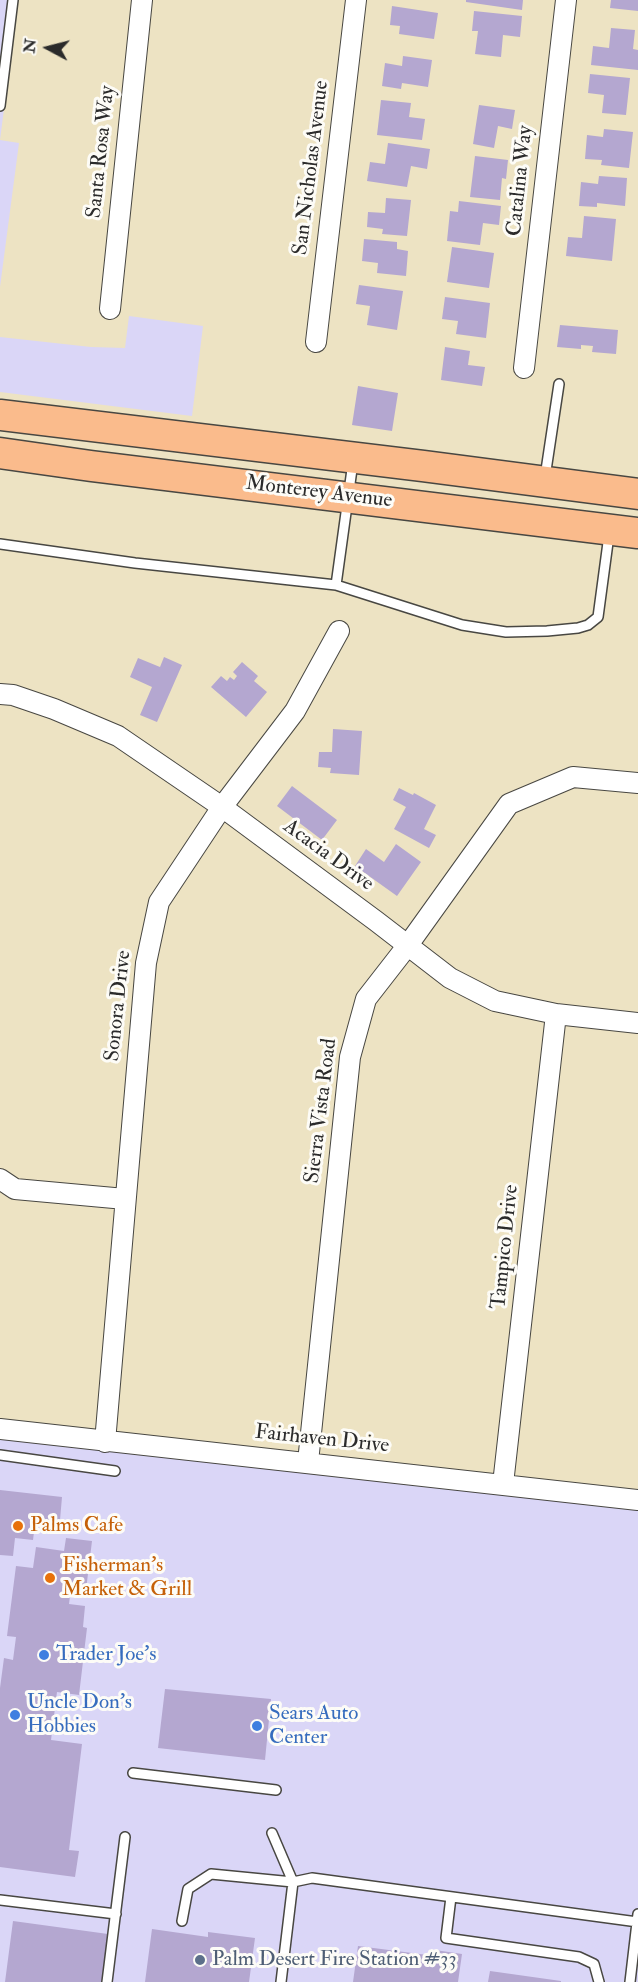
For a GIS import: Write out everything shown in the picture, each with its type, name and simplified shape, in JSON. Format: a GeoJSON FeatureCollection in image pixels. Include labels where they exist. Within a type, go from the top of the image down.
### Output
{"type":"FeatureCollection","features":[{"type":"Feature","properties":{"kind":"main road","name":"Monterey Avenue"},"geometry":{"type":"LineString","coordinates":[[0,415],[354,457],[638,494]]}},
{"type":"Feature","properties":{"kind":"main road","name":"Monterey Avenue"},"geometry":{"type":"LineString","coordinates":[[0,453],[103,468],[624,531]]}},
{"type":"Feature","properties":{"kind":"main road"},"geometry":{"type":"LineString","coordinates":[[624,531],[612,522],[620,517],[638,518]]}},
{"type":"Feature","properties":{"kind":"street","name":"Santa Rosa Way"},"geometry":{"type":"LineString","coordinates":[[110,309],[142,0]]}},
{"type":"Feature","properties":{"kind":"street","name":"San Nicholas Avenue"},"geometry":{"type":"LineString","coordinates":[[316,342],[356,0]]}},
{"type":"Feature","properties":{"kind":"street","name":"Catalina Way"},"geometry":{"type":"LineString","coordinates":[[524,368],[566,0]]}},
{"type":"Feature","properties":{"kind":"street","name":"Sonora Drive"},"geometry":{"type":"LineString","coordinates":[[105,1442],[146,963],[159,902],[222,807],[295,711],[339,631]]}},
{"type":"Feature","properties":{"kind":"street","name":"Acacia Drive"},"geometry":{"type":"LineString","coordinates":[[0,694],[13,695],[54,709],[118,736],[222,807],[450,978],[495,1001],[556,1014],[638,1023]]}},
{"type":"Feature","properties":{"kind":"street","name":"Sierra Vista Road"},"geometry":{"type":"LineString","coordinates":[[308,1462],[350,1057],[366,999],[408,945],[508,804],[573,777],[638,783]]}},
{"type":"Feature","properties":{"kind":"street","name":"Tampico Drive"},"geometry":{"type":"LineString","coordinates":[[503,1484],[556,1014]]}},
{"type":"Feature","properties":{"kind":"street"},"geometry":{"type":"LineString","coordinates":[[0,1179],[15,1190],[125,1199]]}},
{"type":"Feature","properties":{"kind":"street","name":"Fairhaven Drive"},"geometry":{"type":"LineString","coordinates":[[0,1429],[638,1500]]}},
{"type":"Feature","properties":{"kind":"lane"},"geometry":{"type":"LineString","coordinates":[[0,106],[13,0]]}},
{"type":"Feature","properties":{"kind":"lane"},"geometry":{"type":"LineString","coordinates":[[544,482],[559,384]]}},
{"type":"Feature","properties":{"kind":"lane"},"geometry":{"type":"LineString","coordinates":[[336,585],[354,457]]}},
{"type":"Feature","properties":{"kind":"lane"},"geometry":{"type":"LineString","coordinates":[[0,544],[135,563],[336,585],[462,625],[506,632],[578,628],[588,625],[598,617],[624,531]]}},
{"type":"Feature","properties":{"kind":"lane"},"geometry":{"type":"LineString","coordinates":[[0,1455],[115,1471]]}},
{"type":"Feature","properties":{"kind":"lane"},"geometry":{"type":"LineString","coordinates":[[133,1773],[276,1790]]}},
{"type":"Feature","properties":{"kind":"lane"},"geometry":{"type":"LineString","coordinates":[[272,1833],[293,1882],[281,1982]]}},
{"type":"Feature","properties":{"kind":"lane"},"geometry":{"type":"LineString","coordinates":[[107,1982],[125,1837]]}},
{"type":"Feature","properties":{"kind":"lane"},"geometry":{"type":"LineString","coordinates":[[182,1921],[188,1889],[211,1874],[293,1882],[312,1878],[638,1920],[630,1982]]}},
{"type":"Feature","properties":{"kind":"lane"},"geometry":{"type":"LineString","coordinates":[[451,1897],[446,1938],[579,1957],[594,1964],[600,1982]]}},
{"type":"Feature","properties":{"kind":"lane"},"geometry":{"type":"LineString","coordinates":[[0,1900],[116,1914]]}},
{"type":"Feature","properties":{"kind":"shaded area"},"geometry":{"type":"Polygon","coordinates":[[[0,0],[18,0],[0,140],[0,0]]]}},
{"type":"Feature","properties":{"kind":"shaded area"},"geometry":{"type":"Polygon","coordinates":[[[0,140],[19,143],[0,287],[0,140]]]}},
{"type":"Feature","properties":{"kind":"shaded area"},"geometry":{"type":"Polygon","coordinates":[[[129,316],[203,326],[192,416],[0,392],[0,337],[91,347],[125,348],[129,316]]]}},
{"type":"Feature","properties":{"kind":"shaded area"},"geometry":{"type":"Polygon","coordinates":[[[0,1432],[638,1500],[638,1982],[0,1982],[0,1432]]]}},
{"type":"Feature","properties":{"kind":"building"},"geometry":{"type":"Polygon","coordinates":[[[466,0],[523,0],[522,10],[466,2],[466,0]]]}},
{"type":"Feature","properties":{"kind":"building"},"geometry":{"type":"Polygon","coordinates":[[[611,0],[638,0],[638,11],[610,8],[611,0]]]}},
{"type":"Feature","properties":{"kind":"building"},"geometry":{"type":"Polygon","coordinates":[[[392,6],[438,13],[434,39],[399,34],[400,26],[390,25],[392,6]]]}},
{"type":"Feature","properties":{"kind":"building"},"geometry":{"type":"Polygon","coordinates":[[[474,11],[522,16],[520,37],[503,35],[501,57],[475,54],[478,31],[472,31],[474,11]]]}},
{"type":"Feature","properties":{"kind":"building"},"geometry":{"type":"Polygon","coordinates":[[[611,28],[635,30],[633,49],[638,50],[638,70],[591,65],[593,46],[609,48],[611,28]]]}},
{"type":"Feature","properties":{"kind":"building"},"geometry":{"type":"Polygon","coordinates":[[[403,56],[432,60],[428,87],[402,83],[401,89],[382,86],[385,63],[402,66],[403,56]]]}},
{"type":"Feature","properties":{"kind":"building"},"geometry":{"type":"Polygon","coordinates":[[[590,74],[630,78],[626,115],[602,113],[604,95],[588,93],[590,74]]]}},
{"type":"Feature","properties":{"kind":"building"},"geometry":{"type":"Polygon","coordinates":[[[381,100],[411,103],[409,117],[425,119],[422,140],[377,135],[381,100]]]}},
{"type":"Feature","properties":{"kind":"building"},"geometry":{"type":"Polygon","coordinates":[[[479,105],[515,110],[512,129],[498,126],[494,148],[473,144],[479,105]]]}},
{"type":"Feature","properties":{"kind":"building"},"geometry":{"type":"Polygon","coordinates":[[[604,129],[633,132],[629,168],[601,165],[602,160],[585,159],[587,135],[603,137],[604,129]]]}},
{"type":"Feature","properties":{"kind":"building"},"geometry":{"type":"Polygon","coordinates":[[[388,143],[430,149],[427,169],[411,166],[407,187],[367,181],[370,162],[385,164],[388,143]]]}},
{"type":"Feature","properties":{"kind":"building"},"geometry":{"type":"Polygon","coordinates":[[[475,156],[508,160],[506,179],[502,178],[500,200],[470,197],[475,156]]]}},
{"type":"Feature","properties":{"kind":"building"},"geometry":{"type":"Polygon","coordinates":[[[599,176],[627,178],[625,206],[597,203],[597,207],[579,206],[581,182],[598,184],[599,176]]]}},
{"type":"Feature","properties":{"kind":"building"},"geometry":{"type":"Polygon","coordinates":[[[386,198],[411,200],[407,236],[382,234],[383,229],[367,227],[368,212],[385,213],[386,198]]]}},
{"type":"Feature","properties":{"kind":"building"},"geometry":{"type":"Polygon","coordinates":[[[459,201],[501,206],[499,225],[483,223],[480,245],[447,241],[450,211],[458,212],[459,201]]]}},
{"type":"Feature","properties":{"kind":"building"},"geometry":{"type":"Polygon","coordinates":[[[584,216],[616,219],[612,261],[566,256],[568,237],[582,238],[584,216]]]}},
{"type":"Feature","properties":{"kind":"building"},"geometry":{"type":"Polygon","coordinates":[[[364,239],[397,242],[397,249],[408,251],[406,276],[377,273],[378,263],[362,261],[364,239]]]}},
{"type":"Feature","properties":{"kind":"building"},"geometry":{"type":"Polygon","coordinates":[[[452,247],[494,253],[489,288],[447,282],[452,247]]]}},
{"type":"Feature","properties":{"kind":"building"},"geometry":{"type":"Polygon","coordinates":[[[359,285],[403,291],[397,330],[367,325],[370,306],[356,304],[359,285]]]}},
{"type":"Feature","properties":{"kind":"building"},"geometry":{"type":"Polygon","coordinates":[[[445,297],[490,303],[486,338],[456,334],[458,321],[442,319],[445,297]]]}},
{"type":"Feature","properties":{"kind":"building"},"geometry":{"type":"Polygon","coordinates":[[[560,325],[618,330],[616,354],[592,352],[593,346],[581,345],[581,349],[557,347],[560,325]]]}},
{"type":"Feature","properties":{"kind":"building"},"geometry":{"type":"Polygon","coordinates":[[[445,347],[470,351],[468,365],[485,367],[482,386],[441,380],[445,347]]]}},
{"type":"Feature","properties":{"kind":"building"},"geometry":{"type":"Polygon","coordinates":[[[358,386],[398,393],[392,431],[352,425],[358,386]]]}},
{"type":"Feature","properties":{"kind":"building"},"geometry":{"type":"Polygon","coordinates":[[[164,657],[182,665],[157,722],[140,715],[152,687],[130,677],[138,658],[160,667],[164,657]]]}},
{"type":"Feature","properties":{"kind":"building"},"geometry":{"type":"Polygon","coordinates":[[[242,662],[258,676],[254,681],[267,692],[246,717],[211,687],[221,676],[227,681],[230,677],[234,680],[237,676],[233,672],[242,662]]]}},
{"type":"Feature","properties":{"kind":"building"},"geometry":{"type":"Polygon","coordinates":[[[333,729],[362,731],[359,775],[330,773],[331,768],[318,767],[319,752],[332,752],[333,729]]]}},
{"type":"Feature","properties":{"kind":"building"},"geometry":{"type":"Polygon","coordinates":[[[292,786],[337,820],[322,840],[277,806],[292,786]]]}},
{"type":"Feature","properties":{"kind":"building"},"geometry":{"type":"Polygon","coordinates":[[[399,788],[436,805],[424,829],[436,835],[429,848],[394,829],[406,807],[393,800],[399,788]]]}},
{"type":"Feature","properties":{"kind":"building"},"geometry":{"type":"Polygon","coordinates":[[[396,844],[421,862],[397,896],[355,866],[366,849],[384,862],[396,844]]]}},
{"type":"Feature","properties":{"kind":"building"},"geometry":{"type":"Polygon","coordinates":[[[0,1490],[62,1497],[60,1520],[53,1519],[52,1526],[35,1524],[33,1540],[15,1538],[13,1556],[0,1555],[0,1490]]]}},
{"type":"Feature","properties":{"kind":"building"},"geometry":{"type":"Polygon","coordinates":[[[66,1538],[92,1541],[86,1590],[71,1588],[69,1604],[85,1606],[83,1627],[87,1628],[79,1695],[57,1692],[51,1740],[82,1744],[69,1850],[79,1851],[75,1877],[0,1867],[0,1688],[4,1658],[13,1660],[16,1637],[7,1636],[16,1566],[33,1568],[36,1547],[64,1551],[66,1538]]]}},
{"type":"Feature","properties":{"kind":"building"},"geometry":{"type":"Polygon","coordinates":[[[165,1689],[271,1699],[265,1760],[158,1748],[165,1689]]]}},
{"type":"Feature","properties":{"kind":"building"},"geometry":{"type":"Polygon","coordinates":[[[13,1921],[108,1934],[102,1982],[5,1982],[13,1921]]]}},
{"type":"Feature","properties":{"kind":"building","name":"Palm Desert Fire Station #33"},"geometry":{"type":"Polygon","coordinates":[[[152,1929],[208,1937],[208,1932],[255,1938],[249,1982],[145,1982],[152,1929]]]}},
{"type":"Feature","properties":{"kind":"building"},"geometry":{"type":"Polygon","coordinates":[[[358,1946],[435,1956],[435,1950],[462,1954],[458,1982],[353,1982],[358,1946]]]}},
{"type":"Feature","properties":{"kind":"building"},"geometry":{"type":"Polygon","coordinates":[[[490,1971],[561,1981],[561,1982],[488,1982],[490,1971]]]}},
{"type":"Feature","properties":{"kind":"place","name":"Palms Cafe"},"geometry":{"type":"Point","coordinates":[18,1526]}},
{"type":"Feature","properties":{"kind":"place","name":"Fisherman's Market & Grill"},"geometry":{"type":"Point","coordinates":[50,1578]}},
{"type":"Feature","properties":{"kind":"place","name":"Trader Joe's"},"geometry":{"type":"Point","coordinates":[44,1655]}},
{"type":"Feature","properties":{"kind":"place","name":"Uncle Don's Hobbies"},"geometry":{"type":"Point","coordinates":[15,1715]}},
{"type":"Feature","properties":{"kind":"place","name":"Sears Auto Center"},"geometry":{"type":"Point","coordinates":[257,1726]}},
{"type":"Feature","properties":{"kind":"place","name":"Palm Desert Fire Station #33"},"geometry":{"type":"Point","coordinates":[200,1960]}}]}
